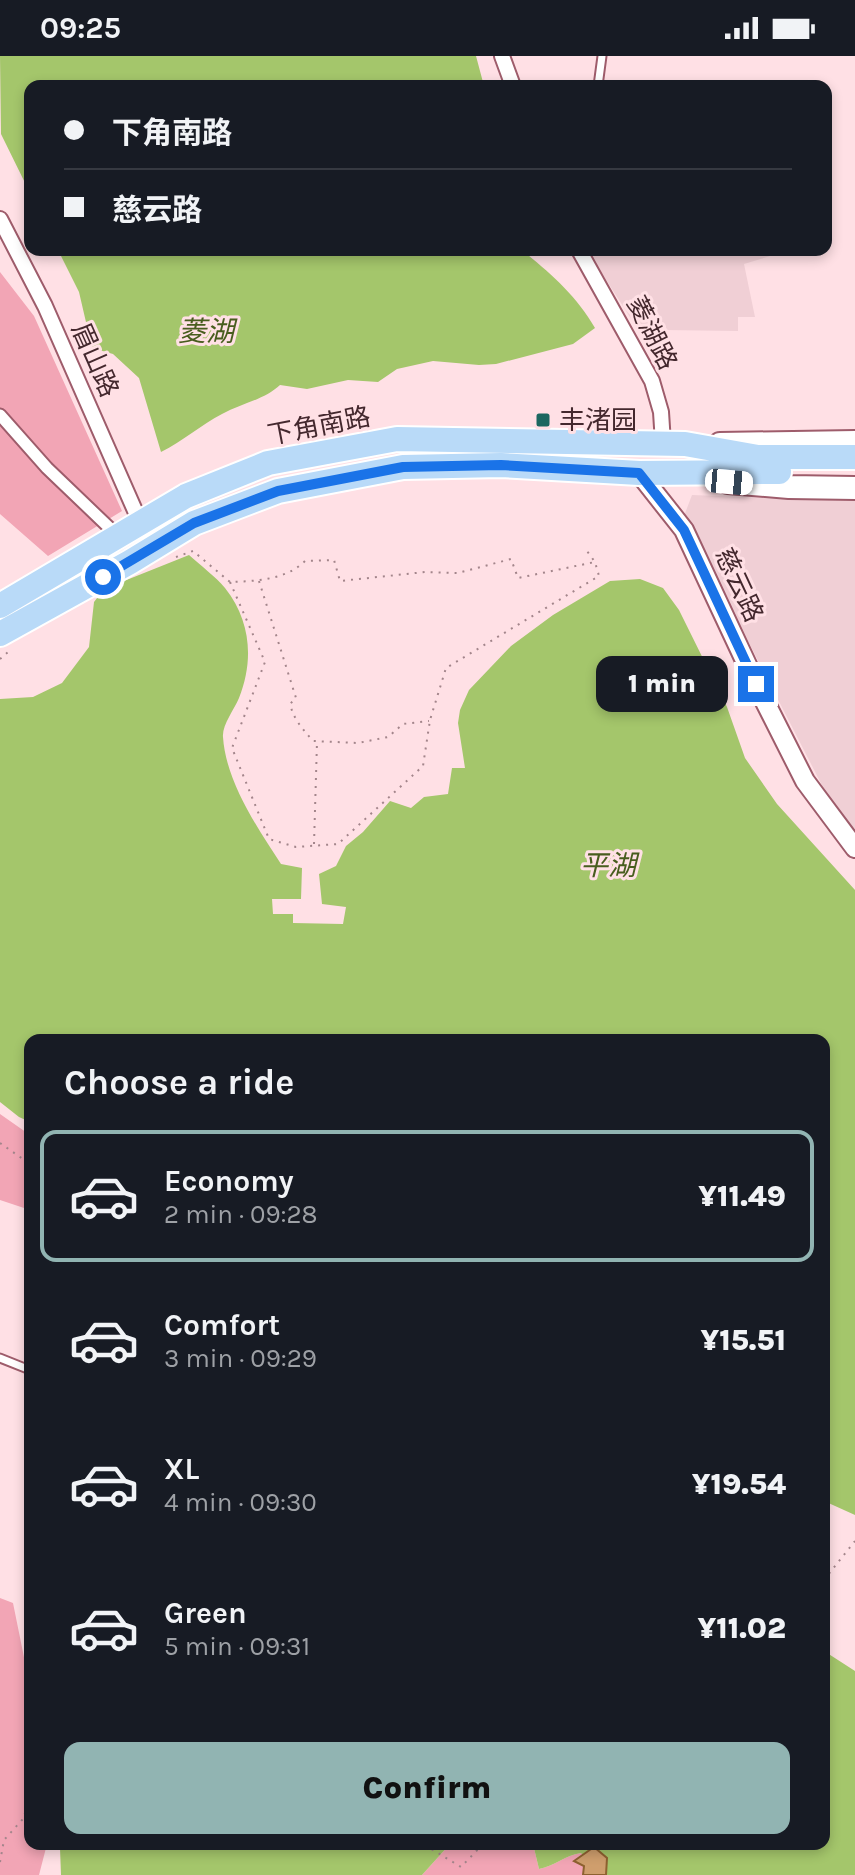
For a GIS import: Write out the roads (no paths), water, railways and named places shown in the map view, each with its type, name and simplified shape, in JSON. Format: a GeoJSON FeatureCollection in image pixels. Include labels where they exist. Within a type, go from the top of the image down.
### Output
{"type":"FeatureCollection","features":[{"type":"Feature","properties":{"kind":"main road","name":"下角南路"},"geometry":{"type":"LineString","coordinates":[[0,606],[186,496],[268,463],[397,439],[674,444],[855,442]]}},
{"type":"Feature","properties":{"kind":"main road","name":"下角南路"},"geometry":{"type":"LineString","coordinates":[[674,444],[759,464]]}},
{"type":"Feature","properties":{"kind":"main road"},"geometry":{"type":"LineString","coordinates":[[639,473],[855,457]]}},
{"type":"Feature","properties":{"kind":"main road"},"geometry":{"type":"LineString","coordinates":[[759,464],[855,472]]}},
{"type":"Feature","properties":{"kind":"main road"},"geometry":{"type":"LineString","coordinates":[[6,642],[194,523],[278,491],[403,467],[501,465],[639,473],[789,487],[855,488]]}},
{"type":"Feature","properties":{"kind":"street"},"geometry":{"type":"LineString","coordinates":[[502,56],[511,80]]}},
{"type":"Feature","properties":{"kind":"street","name":"眉山路"},"geometry":{"type":"LineString","coordinates":[[0,219],[45,306],[140,522]]}},
{"type":"Feature","properties":{"kind":"street","name":"菱湖路"},"geometry":{"type":"LineString","coordinates":[[582,256],[652,381],[674,444]]}},
{"type":"Feature","properties":{"kind":"street"},"geometry":{"type":"LineString","coordinates":[[0,415],[47,468],[118,537]]}},
{"type":"Feature","properties":{"kind":"street","name":"慈云路"},"geometry":{"type":"LineString","coordinates":[[639,473],[684,530],[805,781],[855,848]]}},
{"type":"Feature","properties":{"kind":"lane"},"geometry":{"type":"LineString","coordinates":[[599,80],[602,56]]}},
{"type":"Feature","properties":{"kind":"lane"},"geometry":{"type":"LineString","coordinates":[[0,1358],[24,1368]]}},
{"type":"Feature","properties":{"kind":"water"},"geometry":{"type":"Polygon","coordinates":[[[0,56],[476,56],[482,80],[24,80],[24,181],[1,134],[0,56]]]}},
{"type":"Feature","properties":{"kind":"water","name":"菱湖"},"geometry":{"type":"Polygon","coordinates":[[[61,256],[529,256],[571,295],[595,328],[573,344],[496,364],[433,361],[397,369],[378,382],[348,380],[307,389],[280,385],[214,418],[161,452],[139,378],[113,354],[92,348],[79,292],[61,256]]]}},
{"type":"Feature","properties":{"kind":"water","name":"平湖"},"geometry":{"type":"Polygon","coordinates":[[[189,555],[225,588],[245,627],[248,655],[244,684],[224,728],[225,754],[244,804],[281,864],[302,868],[301,899],[272,899],[273,914],[293,914],[293,923],[343,924],[346,907],[322,904],[319,874],[336,866],[346,846],[390,801],[411,808],[424,797],[448,794],[452,768],[465,768],[458,723],[469,690],[511,646],[553,615],[610,581],[640,579],[663,588],[679,610],[727,707],[745,758],[777,804],[855,890],[855,1515],[830,1504],[830,1034],[24,1034],[24,1119],[0,1102],[0,699],[33,697],[62,683],[89,647],[94,602],[104,589],[189,555]]]}},
{"type":"Feature","properties":{"kind":"water"},"geometry":{"type":"Polygon","coordinates":[[[830,1655],[855,1671],[855,1875],[587,1875],[592,1868],[581,1853],[539,1869],[534,1850],[830,1850],[830,1655]]]}},
{"type":"Feature","properties":{"kind":"water"},"geometry":{"type":"Polygon","coordinates":[[[60,1850],[445,1850],[422,1875],[61,1875],[60,1850]]]}},
{"type":"Feature","properties":{"kind":"place","name":"丰渚园"},"geometry":{"type":"Point","coordinates":[543,420]}}]}
